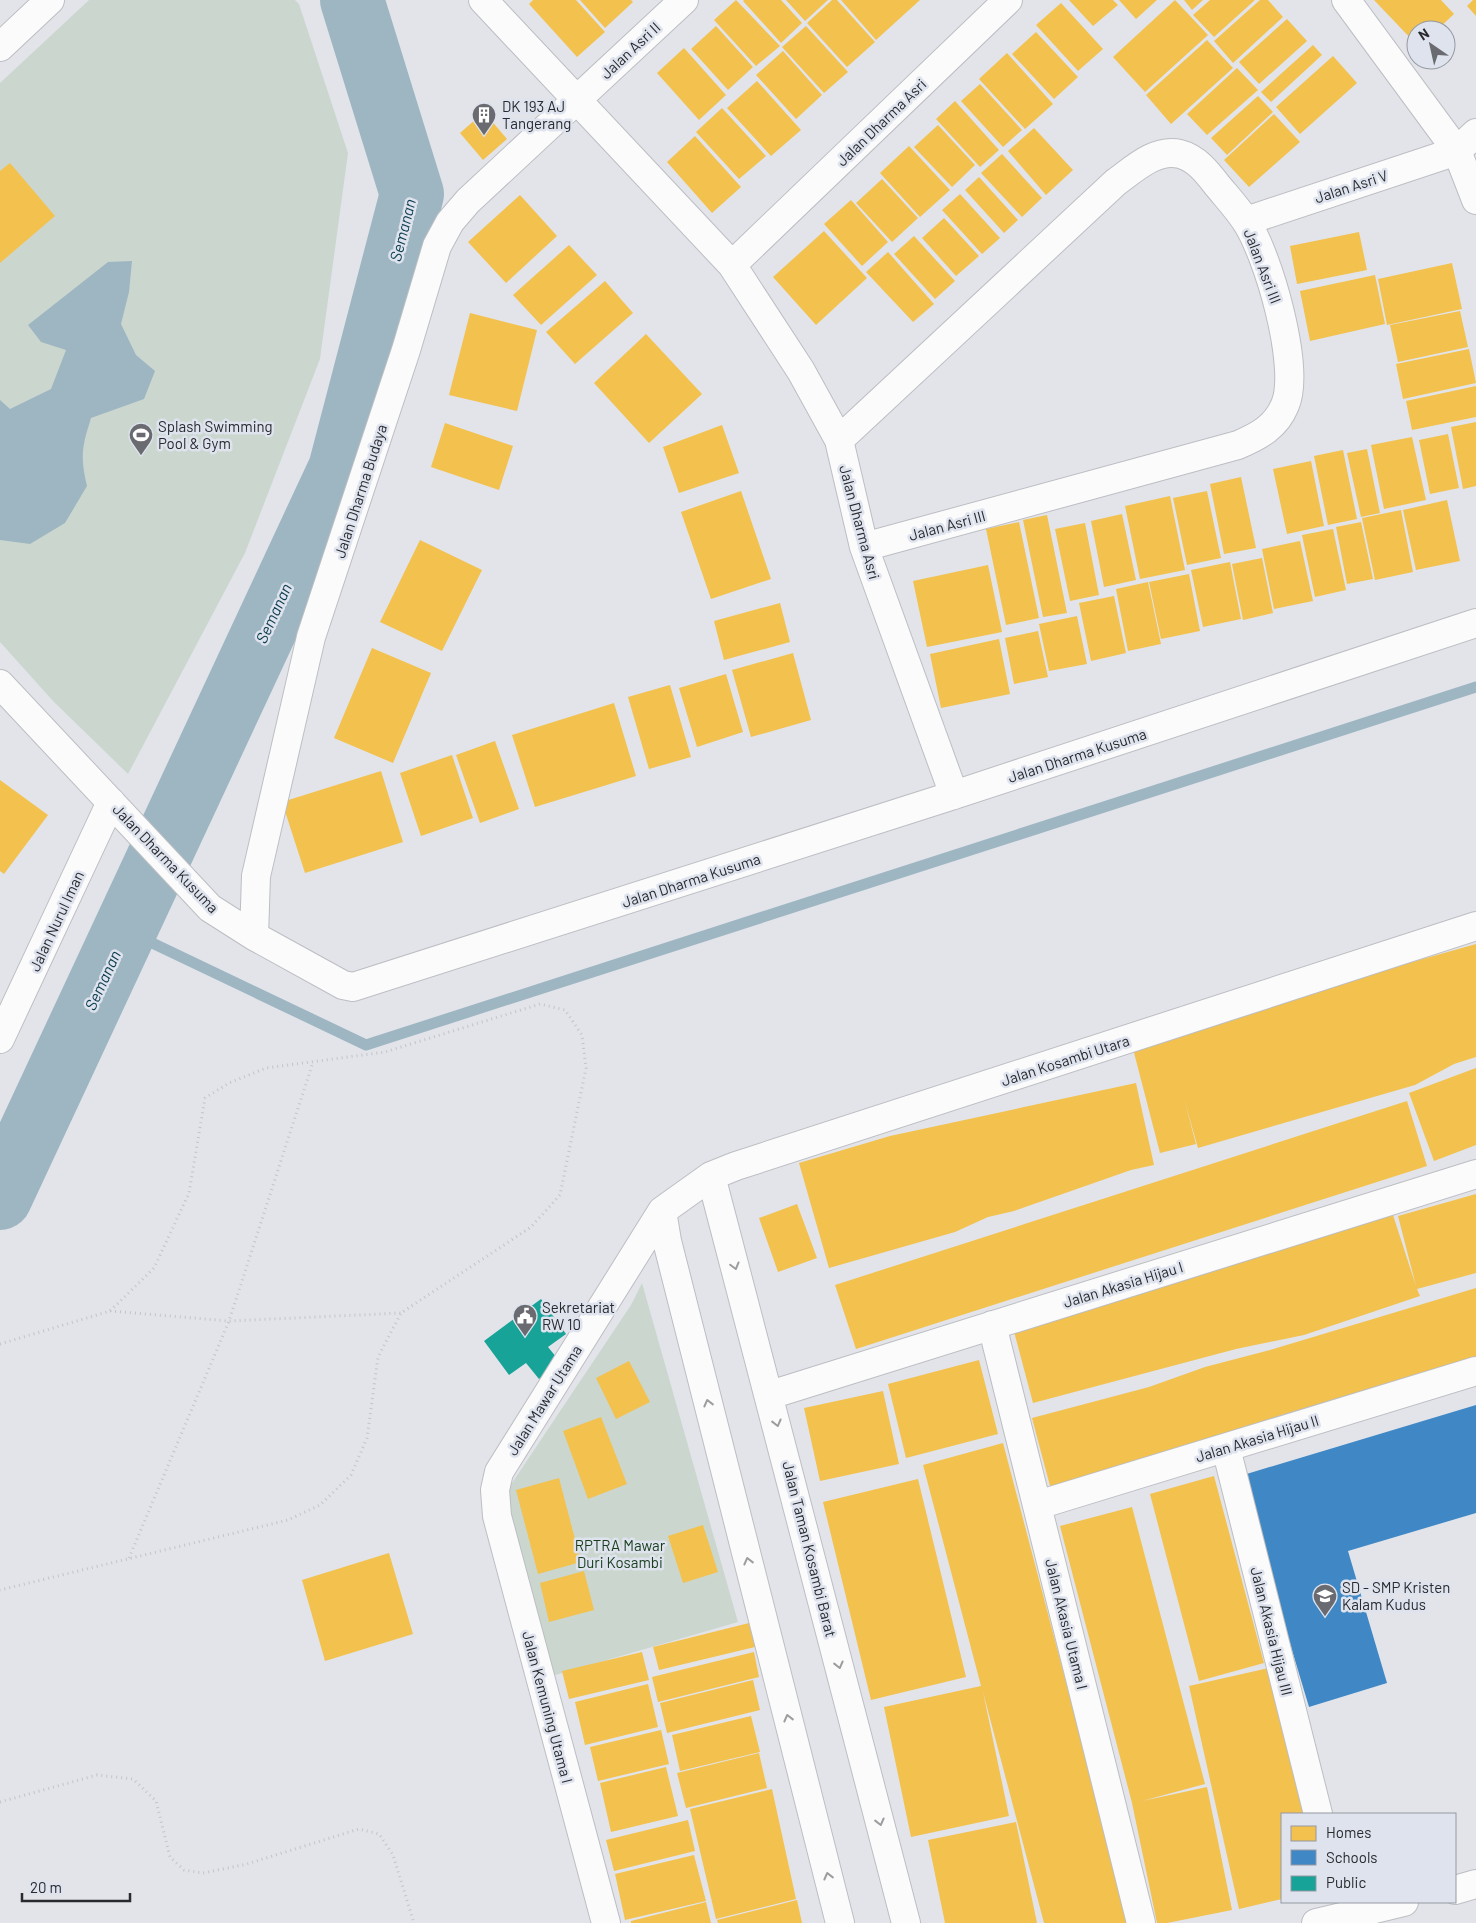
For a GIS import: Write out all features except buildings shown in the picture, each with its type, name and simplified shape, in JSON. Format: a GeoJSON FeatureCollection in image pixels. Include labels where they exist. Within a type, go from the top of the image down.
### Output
{"type":"FeatureCollection","features":[{"type":"Feature","properties":{"kind":"street"},"geometry":{"type":"LineString","coordinates":[[0,48],[50,0]]}},
{"type":"Feature","properties":{"kind":"street","name":"Jalan Dharma Asri"},"geometry":{"type":"LineString","coordinates":[[483,0],[732,265],[801,372],[838,440],[864,547],[954,795]]}},
{"type":"Feature","properties":{"kind":"street","name":"Jalan Asri II"},"geometry":{"type":"LineString","coordinates":[[577,101],[684,0]]}},
{"type":"Feature","properties":{"kind":"street","name":"Jalan Dharma Asri"},"geometry":{"type":"LineString","coordinates":[[732,265],[1008,0]]}},
{"type":"Feature","properties":{"kind":"street"},"geometry":{"type":"LineString","coordinates":[[1346,0],[1466,148],[1476,200]]}},
{"type":"Feature","properties":{"kind":"street","name":"Jalan Dharma Budaya"},"geometry":{"type":"LineString","coordinates":[[254,936],[256,876],[312,637],[406,350],[437,246],[450,222],[468,201],[577,101]]}},
{"type":"Feature","properties":{"kind":"street","name":"Jalan Asri V"},"geometry":{"type":"LineString","coordinates":[[1246,221],[1466,148],[1476,133]]}},
{"type":"Feature","properties":{"kind":"street","name":"Jalan Asri III"},"geometry":{"type":"LineString","coordinates":[[838,440],[1116,182],[1147,160],[1168,153],[1180,154],[1200,164],[1246,221],[1272,279],[1282,319],[1289,379],[1286,403],[1277,422],[1261,434],[1238,445],[864,547]]}},
{"type":"Feature","properties":{"kind":"street","name":"Jalan Dharma Kusuma"},"geometry":{"type":"LineString","coordinates":[[0,684],[210,908],[254,936],[343,985],[353,987],[954,795],[1476,623]]}},
{"type":"Feature","properties":{"kind":"street","name":"Jalan Nurul Iman"},"geometry":{"type":"LineString","coordinates":[[0,1039],[117,809]]}},
{"type":"Feature","properties":{"kind":"street","name":"Jalan Kosambi Utara"},"geometry":{"type":"LineString","coordinates":[[662,1211],[711,1176],[736,1166],[1476,926]]}},
{"type":"Feature","properties":{"kind":"street","name":"Jalan Akasia Hijau I"},"geometry":{"type":"LineString","coordinates":[[770,1395],[1476,1174]]}},
{"type":"Feature","properties":{"kind":"street","name":"Jalan Taman Kosambi Barat"},"geometry":{"type":"LineString","coordinates":[[711,1176],[770,1395],[906,1923]]}},
{"type":"Feature","properties":{"kind":"street"},"geometry":{"type":"LineString","coordinates":[[662,1211],[670,1250],[840,1923]]}},
{"type":"Feature","properties":{"kind":"street","name":"Jalan Mawar Utama"},"geometry":{"type":"LineString","coordinates":[[495,1490],[499,1472],[662,1211]]}},
{"type":"Feature","properties":{"kind":"street","name":"Jalan Akasia Utama I"},"geometry":{"type":"LineString","coordinates":[[992,1325],[1141,1923]]}},
{"type":"Feature","properties":{"kind":"street","name":"Jalan Akasia Hijau II"},"geometry":{"type":"LineString","coordinates":[[1038,1505],[1476,1371]]}},
{"type":"Feature","properties":{"kind":"street","name":"Jalan Akasia Hijau III"},"geometry":{"type":"LineString","coordinates":[[1226,1448],[1318,1813]]}},
{"type":"Feature","properties":{"kind":"street","name":"Jalan Kemuning Utama I"},"geometry":{"type":"LineString","coordinates":[[495,1490],[497,1516],[606,1923]]}},
{"type":"Feature","properties":{"kind":"street"},"geometry":{"type":"LineString","coordinates":[[1456,1890],[1476,1884]]}},
{"type":"Feature","properties":{"kind":"street"},"geometry":{"type":"LineString","coordinates":[[1316,1923],[1341,1909],[1395,1903]]}},
{"type":"Feature","properties":{"kind":"path"},"geometry":{"type":"LineString","coordinates":[[0,1590],[288,1520],[320,1505],[351,1475],[367,1438],[378,1357],[401,1314],[531,1227],[560,1194],[586,1068],[582,1035],[565,1010],[540,1004],[385,1052],[266,1068],[229,1083],[206,1098],[189,1193],[154,1268],[110,1311]]}},
{"type":"Feature","properties":{"kind":"path"},"geometry":{"type":"LineString","coordinates":[[129,1558],[229,1321],[313,1062]]}},
{"type":"Feature","properties":{"kind":"path"},"geometry":{"type":"LineString","coordinates":[[0,1344],[110,1311],[229,1321],[401,1314]]}},
{"type":"Feature","properties":{"kind":"path"},"geometry":{"type":"LineString","coordinates":[[0,1802],[98,1775],[133,1779],[156,1801],[170,1857],[184,1870],[203,1873],[247,1864],[359,1830],[379,1834],[393,1855],[414,1923]]}},
{"type":"Feature","properties":{"kind":"green space","name":"Splash Swimming Pool & Gym"},"geometry":{"type":"Polygon","coordinates":[[[89,0],[295,0],[299,4],[348,153],[320,359],[245,553],[128,774],[53,701],[0,642],[0,83],[89,0]]]}},
{"type":"Feature","properties":{"kind":"green space","name":"RPTRA Mawar Duri Kosambi"},"geometry":{"type":"Polygon","coordinates":[[[642,1283],[738,1622],[552,1676],[506,1492],[631,1305],[642,1283]]]}},
{"type":"Feature","properties":{"kind":"water"},"geometry":{"type":"Polygon","coordinates":[[[132,261],[129,292],[121,324],[136,355],[155,371],[144,399],[91,418],[83,452],[83,467],[87,486],[65,523],[30,544],[0,540],[0,400],[10,409],[51,389],[66,350],[41,342],[28,325],[108,262],[132,261]]]}},
{"type":"Feature","properties":{"kind":"waterway","name":"Semanan"},"geometry":{"type":"LineString","coordinates":[[0,1198],[340,469],[412,194],[352,0]]}},
{"type":"Feature","properties":{"kind":"waterway"},"geometry":{"type":"LineString","coordinates":[[125,930],[366,1045],[1476,687]]}},
{"type":"Feature","properties":{"kind":"place","name":"DK 193 AJ Tangerang"},"geometry":{"type":"Point","coordinates":[484,136]}},
{"type":"Feature","properties":{"kind":"place","name":"Splash Swimming Pool & Gym"},"geometry":{"type":"Point","coordinates":[141,456]}},
{"type":"Feature","properties":{"kind":"place","name":"Sekretariat RW 10"},"geometry":{"type":"Point","coordinates":[525,1337]}},
{"type":"Feature","properties":{"kind":"place","name":"SD - SMP Kristen Kalam Kudus"},"geometry":{"type":"Point","coordinates":[1325,1617]}}]}
